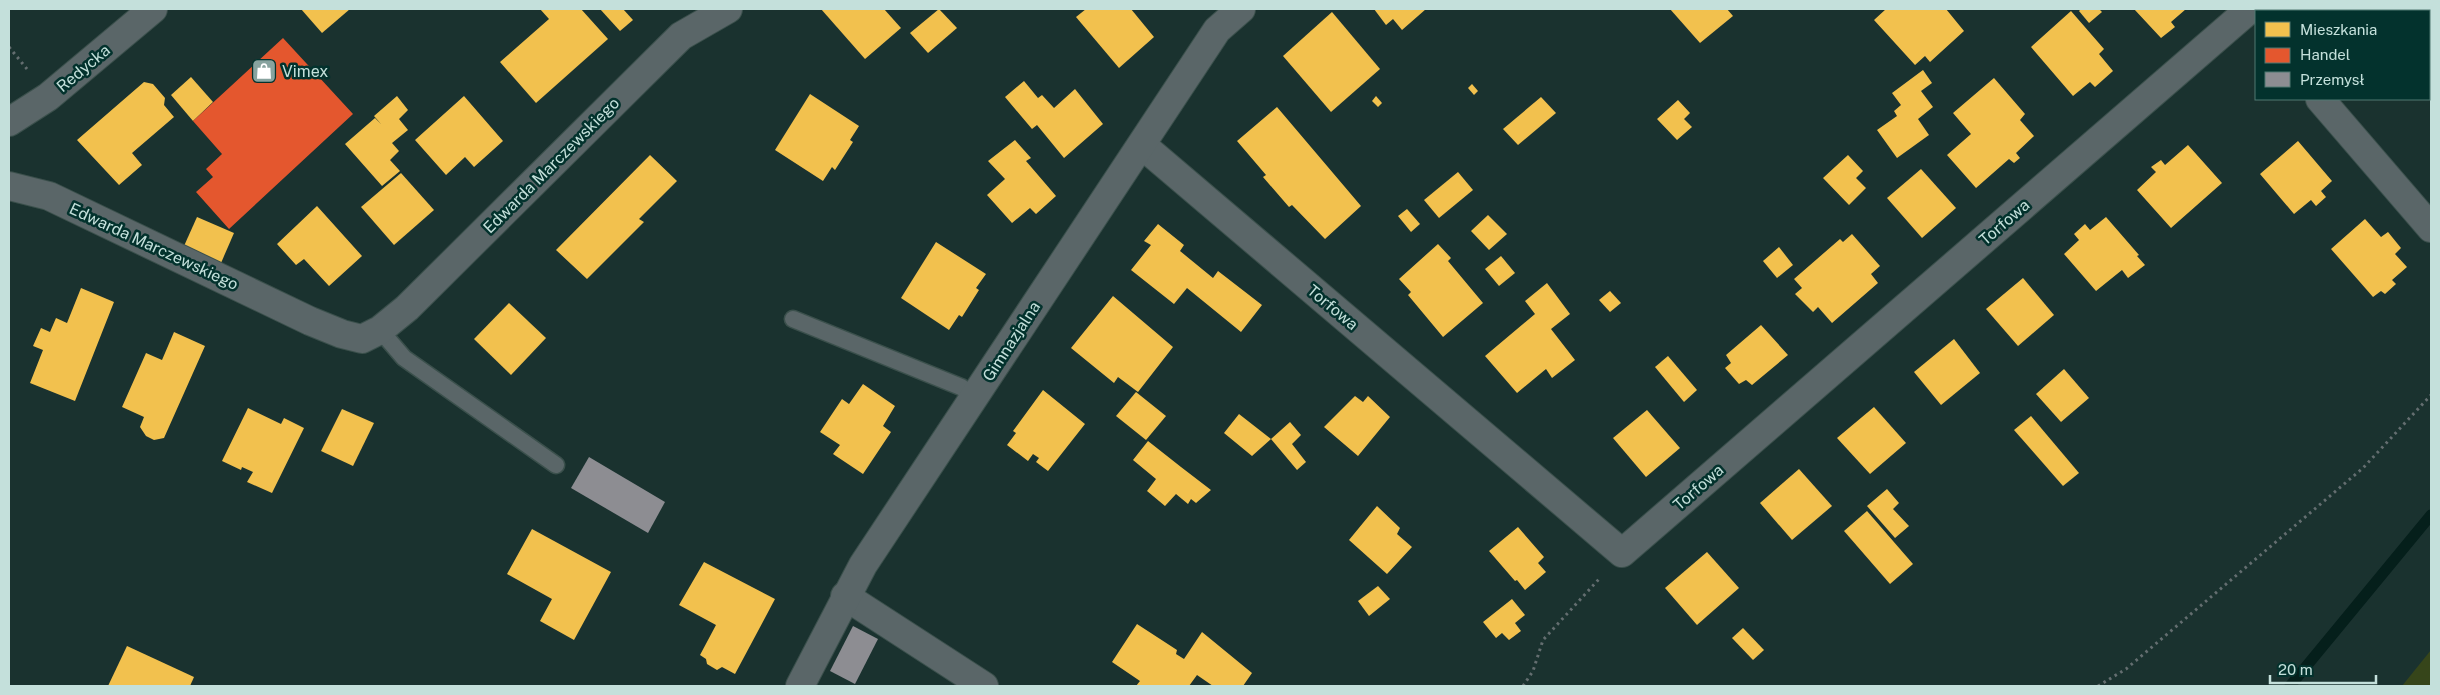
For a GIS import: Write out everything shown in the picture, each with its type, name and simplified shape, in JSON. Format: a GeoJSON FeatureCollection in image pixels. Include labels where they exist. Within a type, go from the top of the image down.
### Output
{"type":"FeatureCollection","features":[{"type":"Feature","properties":{"kind":"street","name":"Redycka"},"geometry":{"type":"LineString","coordinates":[[9,122],[48,97],[153,9]]}},
{"type":"Feature","properties":{"kind":"street","name":"Edwarda Marczewskiego"},"geometry":{"type":"LineString","coordinates":[[9,186],[49,196],[342,334],[362,339],[380,330],[407,308],[681,36],[728,9]]}},
{"type":"Feature","properties":{"kind":"street","name":"Gimnazjalna"},"geometry":{"type":"LineString","coordinates":[[800,686],[845,596],[863,565],[1217,30],[1241,9]]}},
{"type":"Feature","properties":{"kind":"street","name":"Torfowa"},"geometry":{"type":"LineString","coordinates":[[1142,145],[1622,553],[2250,12]]}},
{"type":"Feature","properties":{"kind":"street"},"geometry":{"type":"LineString","coordinates":[[2321,100],[2431,228]]}},
{"type":"Feature","properties":{"kind":"street"},"geometry":{"type":"LineString","coordinates":[[845,596],[984,686]]}},
{"type":"Feature","properties":{"kind":"lane"},"geometry":{"type":"LineString","coordinates":[[793,319],[961,387],[975,396]]}},
{"type":"Feature","properties":{"kind":"lane"},"geometry":{"type":"LineString","coordinates":[[380,330],[404,358],[556,465]]}},
{"type":"Feature","properties":{"kind":"path"},"geometry":{"type":"LineString","coordinates":[[9,48],[27,69]]}},
{"type":"Feature","properties":{"kind":"path"},"geometry":{"type":"LineString","coordinates":[[2098,686],[2126,669],[2363,468],[2431,395]]}},
{"type":"Feature","properties":{"kind":"path"},"geometry":{"type":"LineString","coordinates":[[1523,686],[1533,671],[1543,640],[1622,553]]}},
{"type":"Feature","properties":{"kind":"green space"},"geometry":{"type":"Polygon","coordinates":[[[2431,650],[2431,686],[2402,686],[2431,650]]]}},
{"type":"Feature","properties":{"kind":"building: Mieszkania"},"geometry":{"type":"Polygon","coordinates":[[[301,9],[350,9],[322,33],[301,9]]]}},
{"type":"Feature","properties":{"kind":"building: Mieszkania"},"geometry":{"type":"Polygon","coordinates":[[[540,9],[581,9],[608,39],[536,103],[500,62],[549,19],[540,9]]]}},
{"type":"Feature","properties":{"kind":"building: Mieszkania"},"geometry":{"type":"Polygon","coordinates":[[[600,9],[623,9],[633,20],[620,31],[600,9]]]}},
{"type":"Feature","properties":{"kind":"building: Mieszkania"},"geometry":{"type":"Polygon","coordinates":[[[821,9],[884,9],[901,28],[865,59],[821,9]]]}},
{"type":"Feature","properties":{"kind":"building: Mieszkania"},"geometry":{"type":"Polygon","coordinates":[[[939,9],[957,28],[928,53],[910,33],[939,9]]]}},
{"type":"Feature","properties":{"kind":"building: Mieszkania"},"geometry":{"type":"Polygon","coordinates":[[[1086,9],[1131,9],[1154,37],[1119,68],[1076,17],[1086,9]]]}},
{"type":"Feature","properties":{"kind":"building: Mieszkania"},"geometry":{"type":"Polygon","coordinates":[[[1374,9],[1426,9],[1402,30],[1393,19],[1386,25],[1374,9]]]}},
{"type":"Feature","properties":{"kind":"building: Mieszkania"},"geometry":{"type":"Polygon","coordinates":[[[1670,9],[1727,9],[1733,16],[1700,43],[1670,9]]]}},
{"type":"Feature","properties":{"kind":"building: Mieszkania"},"geometry":{"type":"Polygon","coordinates":[[[1886,9],[1946,9],[1964,31],[1930,62],[1925,56],[1915,65],[1874,20],[1886,9]]]}},
{"type":"Feature","properties":{"kind":"building: Mieszkania"},"geometry":{"type":"Polygon","coordinates":[[[2081,9],[2099,9],[2102,12],[2089,23],[2079,11],[2081,9]]]}},
{"type":"Feature","properties":{"kind":"building: Mieszkania"},"geometry":{"type":"Polygon","coordinates":[[[2134,9],[2186,9],[2171,22],[2175,27],[2161,38],[2134,9]]]}},
{"type":"Feature","properties":{"kind":"building: Mieszkania"},"geometry":{"type":"Polygon","coordinates":[[[2367,9],[2368,10],[2332,10],[2367,9]]]}},
{"type":"Feature","properties":{"kind":"building: Mieszkania"},"geometry":{"type":"Polygon","coordinates":[[[2071,11],[2104,49],[2099,54],[2113,71],[2095,87],[2090,82],[2073,96],[2031,47],[2071,11]]]}},
{"type":"Feature","properties":{"kind":"building: Mieszkania"},"geometry":{"type":"Polygon","coordinates":[[[1332,12],[1380,69],[1331,112],[1283,56],[1332,12]]]}},
{"type":"Feature","properties":{"kind":"building: Mieszkania"},"geometry":{"type":"Polygon","coordinates":[[[1923,70],[1932,83],[1921,91],[1933,107],[1918,119],[1929,135],[1897,158],[1877,130],[1897,116],[1894,111],[1901,105],[1892,93],[1923,70]]]}},
{"type":"Feature","properties":{"kind":"building: Mieszkania"},"geometry":{"type":"Polygon","coordinates":[[[191,77],[213,102],[193,121],[171,95],[191,77]]]}},
{"type":"Feature","properties":{"kind":"building: Mieszkania"},"geometry":{"type":"Polygon","coordinates":[[[1994,78],[2025,114],[2020,120],[2034,136],[2016,153],[2020,158],[2014,163],[2009,159],[1976,188],[1947,155],[1971,134],[1953,113],[1994,78]]]}},
{"type":"Feature","properties":{"kind":"building: Mieszkania"},"geometry":{"type":"Polygon","coordinates":[[[1024,81],[1038,98],[1042,95],[1054,108],[1075,89],[1103,124],[1064,158],[1037,125],[1032,129],[1005,97],[1024,81]]]}},
{"type":"Feature","properties":{"kind":"building: Mieszkania"},"geometry":{"type":"Polygon","coordinates":[[[144,82],[153,84],[165,98],[164,105],[174,117],[132,153],[142,165],[119,185],[77,140],[144,82]]]}},
{"type":"Feature","properties":{"kind":"building: Mieszkania"},"geometry":{"type":"Polygon","coordinates":[[[1472,84],[1478,91],[1474,95],[1468,88],[1472,84]]]}},
{"type":"Feature","properties":{"kind":"building: Mieszkania"},"geometry":{"type":"Polygon","coordinates":[[[810,94],[859,126],[850,140],[853,142],[835,170],[832,167],[823,181],[775,150],[810,94]]]}},
{"type":"Feature","properties":{"kind":"building: Mieszkania"},"geometry":{"type":"Polygon","coordinates":[[[397,96],[408,110],[399,119],[408,130],[392,143],[399,151],[390,160],[400,171],[382,186],[345,144],[375,118],[381,124],[374,116],[397,96]]]}},
{"type":"Feature","properties":{"kind":"building: Mieszkania"},"geometry":{"type":"Polygon","coordinates":[[[464,96],[503,141],[474,167],[465,157],[446,175],[415,140],[464,96]]]}},
{"type":"Feature","properties":{"kind":"building: Mieszkania"},"geometry":{"type":"Polygon","coordinates":[[[1376,96],[1382,103],[1378,107],[1372,101],[1376,96]]]}},
{"type":"Feature","properties":{"kind":"building: Mieszkania"},"geometry":{"type":"Polygon","coordinates":[[[1541,97],[1556,113],[1518,145],[1503,129],[1541,97]]]}},
{"type":"Feature","properties":{"kind":"building: Mieszkania"},"geometry":{"type":"Polygon","coordinates":[[[1678,100],[1690,113],[1684,119],[1692,127],[1677,140],[1657,119],[1678,100]]]}},
{"type":"Feature","properties":{"kind":"building: Mieszkania"},"geometry":{"type":"Polygon","coordinates":[[[1277,107],[1361,206],[1325,239],[1292,205],[1289,207],[1263,177],[1266,175],[1237,141],[1277,107]]]}},
{"type":"Feature","properties":{"kind":"building: Mieszkania"},"geometry":{"type":"Polygon","coordinates":[[[1015,140],[1031,158],[1026,161],[1056,196],[1036,214],[1030,208],[1012,223],[987,195],[1005,179],[988,161],[1015,140]]]}},
{"type":"Feature","properties":{"kind":"building: Mieszkania"},"geometry":{"type":"Polygon","coordinates":[[[2298,141],[2332,181],[2321,191],[2326,197],[2316,206],[2311,200],[2294,214],[2260,174],[2298,141]]]}},
{"type":"Feature","properties":{"kind":"building: Mieszkania"},"geometry":{"type":"Polygon","coordinates":[[[2188,145],[2222,183],[2171,228],[2137,190],[2156,172],[2151,167],[2161,160],[2165,165],[2188,145]]]}},
{"type":"Feature","properties":{"kind":"building: Mieszkania"},"geometry":{"type":"Polygon","coordinates":[[[650,155],[677,181],[639,219],[644,222],[587,279],[556,250],[650,155]]]}},
{"type":"Feature","properties":{"kind":"building: Mieszkania"},"geometry":{"type":"Polygon","coordinates":[[[1848,155],[1863,171],[1856,178],[1866,188],[1849,205],[1823,178],[1848,155]]]}},
{"type":"Feature","properties":{"kind":"building: Mieszkania"},"geometry":{"type":"Polygon","coordinates":[[[1921,169],[1956,208],[1922,238],[1887,198],[1921,169]]]}},
{"type":"Feature","properties":{"kind":"building: Mieszkania"},"geometry":{"type":"Polygon","coordinates":[[[1458,172],[1473,190],[1439,218],[1424,200],[1458,172]]]}},
{"type":"Feature","properties":{"kind":"building: Mieszkania"},"geometry":{"type":"Polygon","coordinates":[[[401,173],[434,210],[394,245],[361,207],[401,173]]]}},
{"type":"Feature","properties":{"kind":"building: Mieszkania"},"geometry":{"type":"Polygon","coordinates":[[[317,206],[362,256],[329,286],[304,259],[296,265],[277,244],[317,206]]]}},
{"type":"Feature","properties":{"kind":"building: Mieszkania"},"geometry":{"type":"Polygon","coordinates":[[[1407,209],[1420,224],[1411,232],[1398,216],[1407,209]]]}},
{"type":"Feature","properties":{"kind":"building: Mieszkania"},"geometry":{"type":"Polygon","coordinates":[[[1488,215],[1507,234],[1489,250],[1471,231],[1488,215]]]}},
{"type":"Feature","properties":{"kind":"building: Mieszkania"},"geometry":{"type":"Polygon","coordinates":[[[197,217],[234,233],[221,263],[184,246],[197,217]]]}},
{"type":"Feature","properties":{"kind":"building: Mieszkania"},"geometry":{"type":"Polygon","coordinates":[[[2106,217],[2139,255],[2137,256],[2145,265],[2128,278],[2122,270],[2096,291],[2064,254],[2079,240],[2074,234],[2085,224],[2090,230],[2106,217]]]}},
{"type":"Feature","properties":{"kind":"building: Mieszkania"},"geometry":{"type":"Polygon","coordinates":[[[2365,219],[2381,237],[2388,232],[2401,248],[2395,254],[2407,267],[2392,280],[2396,284],[2385,294],[2381,291],[2373,297],[2331,249],[2365,219]]]}},
{"type":"Feature","properties":{"kind":"building: Mieszkania"},"geometry":{"type":"Polygon","coordinates":[[[1158,224],[1184,245],[1180,251],[1213,278],[1218,271],[1262,305],[1241,332],[1187,288],[1174,304],[1131,270],[1151,245],[1144,241],[1158,224]]]}},
{"type":"Feature","properties":{"kind":"building: Mieszkania"},"geometry":{"type":"Polygon","coordinates":[[[1852,234],[1880,266],[1871,274],[1878,283],[1832,323],[1818,307],[1813,312],[1795,294],[1802,288],[1794,279],[1840,239],[1843,242],[1852,234]]]}},
{"type":"Feature","properties":{"kind":"building: Mieszkania"},"geometry":{"type":"Polygon","coordinates":[[[936,242],[986,274],[976,288],[979,290],[962,317],[959,315],[949,330],[901,298],[936,242]]]}},
{"type":"Feature","properties":{"kind":"building: Mieszkania"},"geometry":{"type":"Polygon","coordinates":[[[1438,244],[1451,258],[1448,261],[1483,303],[1443,337],[1408,295],[1411,292],[1399,279],[1438,244]]]}},
{"type":"Feature","properties":{"kind":"building: Mieszkania"},"geometry":{"type":"Polygon","coordinates":[[[1779,247],[1793,265],[1777,278],[1763,261],[1779,247]]]}},
{"type":"Feature","properties":{"kind":"building: Mieszkania"},"geometry":{"type":"Polygon","coordinates":[[[1501,256],[1515,273],[1499,286],[1485,269],[1501,256]]]}},
{"type":"Feature","properties":{"kind":"building: Mieszkania"},"geometry":{"type":"Polygon","coordinates":[[[2023,278],[2054,315],[2018,346],[1986,309],[2023,278]]]}},
{"type":"Feature","properties":{"kind":"building: Mieszkania"},"geometry":{"type":"Polygon","coordinates":[[[1547,283],[1570,314],[1551,329],[1575,360],[1552,378],[1546,369],[1517,393],[1485,356],[1535,314],[1525,301],[1547,283]]]}},
{"type":"Feature","properties":{"kind":"building: Mieszkania"},"geometry":{"type":"Polygon","coordinates":[[[81,288],[114,302],[75,401],[30,383],[43,350],[33,346],[41,328],[50,332],[56,318],[67,323],[81,288]]]}},
{"type":"Feature","properties":{"kind":"building: Mieszkania"},"geometry":{"type":"Polygon","coordinates":[[[1610,291],[1621,303],[1610,312],[1599,300],[1610,291]]]}},
{"type":"Feature","properties":{"kind":"building: Mieszkania"},"geometry":{"type":"Polygon","coordinates":[[[1113,296],[1173,347],[1138,392],[1118,377],[1114,383],[1071,348],[1113,296]]]}},
{"type":"Feature","properties":{"kind":"building: Mieszkania"},"geometry":{"type":"Polygon","coordinates":[[[509,303],[546,338],[511,375],[474,339],[509,303]]]}},
{"type":"Feature","properties":{"kind":"building: Mieszkania"},"geometry":{"type":"Polygon","coordinates":[[[1761,325],[1788,355],[1752,385],[1746,380],[1739,384],[1725,368],[1731,363],[1726,355],[1761,325]]]}},
{"type":"Feature","properties":{"kind":"building: Mieszkania"},"geometry":{"type":"Polygon","coordinates":[[[174,332],[205,346],[164,438],[154,440],[146,436],[140,427],[144,417],[122,407],[146,353],[162,360],[174,332]]]}},
{"type":"Feature","properties":{"kind":"building: Mieszkania"},"geometry":{"type":"Polygon","coordinates":[[[1954,339],[1980,373],[1941,405],[1914,372],[1954,339]]]}},
{"type":"Feature","properties":{"kind":"building: Mieszkania"},"geometry":{"type":"Polygon","coordinates":[[[1668,356],[1697,390],[1684,402],[1655,367],[1668,356]]]}},
{"type":"Feature","properties":{"kind":"building: Mieszkania"},"geometry":{"type":"Polygon","coordinates":[[[2064,369],[2089,398],[2061,422],[2036,394],[2064,369]]]}},
{"type":"Feature","properties":{"kind":"building: Mieszkania"},"geometry":{"type":"Polygon","coordinates":[[[863,384],[895,406],[883,426],[891,432],[863,474],[833,454],[840,445],[820,432],[842,399],[849,404],[863,384]]]}},
{"type":"Feature","properties":{"kind":"building: Mieszkania"},"geometry":{"type":"Polygon","coordinates":[[[1043,390],[1085,424],[1048,471],[1036,462],[1039,458],[1033,454],[1028,461],[1007,445],[1016,433],[1013,431],[1043,390]]]}},
{"type":"Feature","properties":{"kind":"building: Mieszkania"},"geometry":{"type":"Polygon","coordinates":[[[1136,392],[1166,416],[1146,440],[1116,416],[1136,392]]]}},
{"type":"Feature","properties":{"kind":"building: Mieszkania"},"geometry":{"type":"Polygon","coordinates":[[[1355,396],[1363,402],[1368,396],[1390,417],[1358,456],[1324,427],[1355,396]]]}},
{"type":"Feature","properties":{"kind":"building: Mieszkania"},"geometry":{"type":"Polygon","coordinates":[[[1874,407],[1906,443],[1870,474],[1837,438],[1874,407]]]}},
{"type":"Feature","properties":{"kind":"building: Mieszkania"},"geometry":{"type":"Polygon","coordinates":[[[248,408],[281,424],[284,418],[304,428],[272,493],[247,482],[253,472],[242,467],[241,470],[222,461],[248,408]]]}},
{"type":"Feature","properties":{"kind":"building: Mieszkania"},"geometry":{"type":"Polygon","coordinates":[[[342,409],[374,423],[353,466],[321,451],[342,409]]]}},
{"type":"Feature","properties":{"kind":"building: Mieszkania"},"geometry":{"type":"Polygon","coordinates":[[[1647,410],[1680,448],[1646,477],[1613,438],[1647,410]]]}},
{"type":"Feature","properties":{"kind":"building: Mieszkania"},"geometry":{"type":"Polygon","coordinates":[[[1239,414],[1271,439],[1252,456],[1224,433],[1239,414]]]}},
{"type":"Feature","properties":{"kind":"building: Mieszkania"},"geometry":{"type":"Polygon","coordinates":[[[2031,416],[2079,473],[2063,486],[2014,430],[2031,416]]]}},
{"type":"Feature","properties":{"kind":"building: Mieszkania"},"geometry":{"type":"Polygon","coordinates":[[[1290,422],[1301,435],[1292,444],[1306,462],[1297,470],[1271,439],[1290,422]]]}},
{"type":"Feature","properties":{"kind":"building: Mieszkania"},"geometry":{"type":"Polygon","coordinates":[[[1148,441],[1211,490],[1196,503],[1191,499],[1188,504],[1176,494],[1165,506],[1147,491],[1156,479],[1133,460],[1148,441]]]}},
{"type":"Feature","properties":{"kind":"building: Mieszkania"},"geometry":{"type":"Polygon","coordinates":[[[1799,469],[1832,506],[1792,540],[1760,503],[1799,469]]]}},
{"type":"Feature","properties":{"kind":"building: Mieszkania"},"geometry":{"type":"Polygon","coordinates":[[[1887,489],[1899,503],[1893,509],[1909,526],[1895,538],[1867,506],[1887,489]]]}},
{"type":"Feature","properties":{"kind":"building: Mieszkania"},"geometry":{"type":"Polygon","coordinates":[[[1377,506],[1400,528],[1397,534],[1412,547],[1387,574],[1349,540],[1377,506]]]}},
{"type":"Feature","properties":{"kind":"building: Mieszkania"},"geometry":{"type":"Polygon","coordinates":[[[1867,511],[1913,564],[1890,584],[1844,531],[1867,511]]]}},
{"type":"Feature","properties":{"kind":"building: Mieszkania"},"geometry":{"type":"Polygon","coordinates":[[[1518,527],[1544,557],[1538,563],[1546,572],[1525,590],[1489,551],[1518,527]]]}},
{"type":"Feature","properties":{"kind":"building: Mieszkania"},"geometry":{"type":"Polygon","coordinates":[[[532,529],[611,572],[574,640],[540,621],[552,599],[507,574],[532,529]]]}},
{"type":"Feature","properties":{"kind":"building: Mieszkania"},"geometry":{"type":"Polygon","coordinates":[[[1707,552],[1739,588],[1697,625],[1665,588],[1707,552]]]}},
{"type":"Feature","properties":{"kind":"building: Mieszkania"},"geometry":{"type":"Polygon","coordinates":[[[704,562],[775,599],[735,674],[722,667],[717,670],[707,664],[706,659],[700,655],[716,625],[679,605],[704,562]]]}},
{"type":"Feature","properties":{"kind":"building: Mieszkania"},"geometry":{"type":"Polygon","coordinates":[[[1378,586],[1390,599],[1369,616],[1358,601],[1378,586]]]}},
{"type":"Feature","properties":{"kind":"building: Mieszkania"},"geometry":{"type":"Polygon","coordinates":[[[1512,599],[1525,615],[1515,623],[1521,631],[1509,640],[1502,633],[1496,638],[1483,622],[1512,599]]]}},
{"type":"Feature","properties":{"kind":"building: Mieszkania"},"geometry":{"type":"Polygon","coordinates":[[[1137,624],[1177,650],[1176,654],[1184,659],[1202,632],[1252,673],[1243,686],[1213,686],[1197,675],[1189,686],[1136,686],[1140,681],[1112,662],[1137,624]]]}},
{"type":"Feature","properties":{"kind":"building: Mieszkania"},"geometry":{"type":"Polygon","coordinates":[[[1743,628],[1764,650],[1753,660],[1732,638],[1743,628]]]}},
{"type":"Feature","properties":{"kind":"building: Mieszkania"},"geometry":{"type":"Polygon","coordinates":[[[127,646],[194,677],[190,686],[108,686],[127,646]]]}},
{"type":"Feature","properties":{"kind":"building: Handel"},"geometry":{"type":"Polygon","coordinates":[[[283,38],[353,114],[229,229],[196,192],[213,177],[206,169],[222,154],[193,121],[283,38]]]}},
{"type":"Feature","properties":{"kind":"building: Przemysł"},"geometry":{"type":"Polygon","coordinates":[[[589,457],[665,502],[648,533],[571,488],[589,457]]]}},
{"type":"Feature","properties":{"kind":"building: Przemysł"},"geometry":{"type":"Polygon","coordinates":[[[853,626],[878,639],[855,684],[830,671],[853,626]]]}},
{"type":"Feature","properties":{"kind":"waterway"},"geometry":{"type":"LineString","coordinates":[[2290,686],[2431,515]]}},
{"type":"Feature","properties":{"kind":"place","name":"Vimex"},"geometry":{"type":"Point","coordinates":[264,71]}}]}
